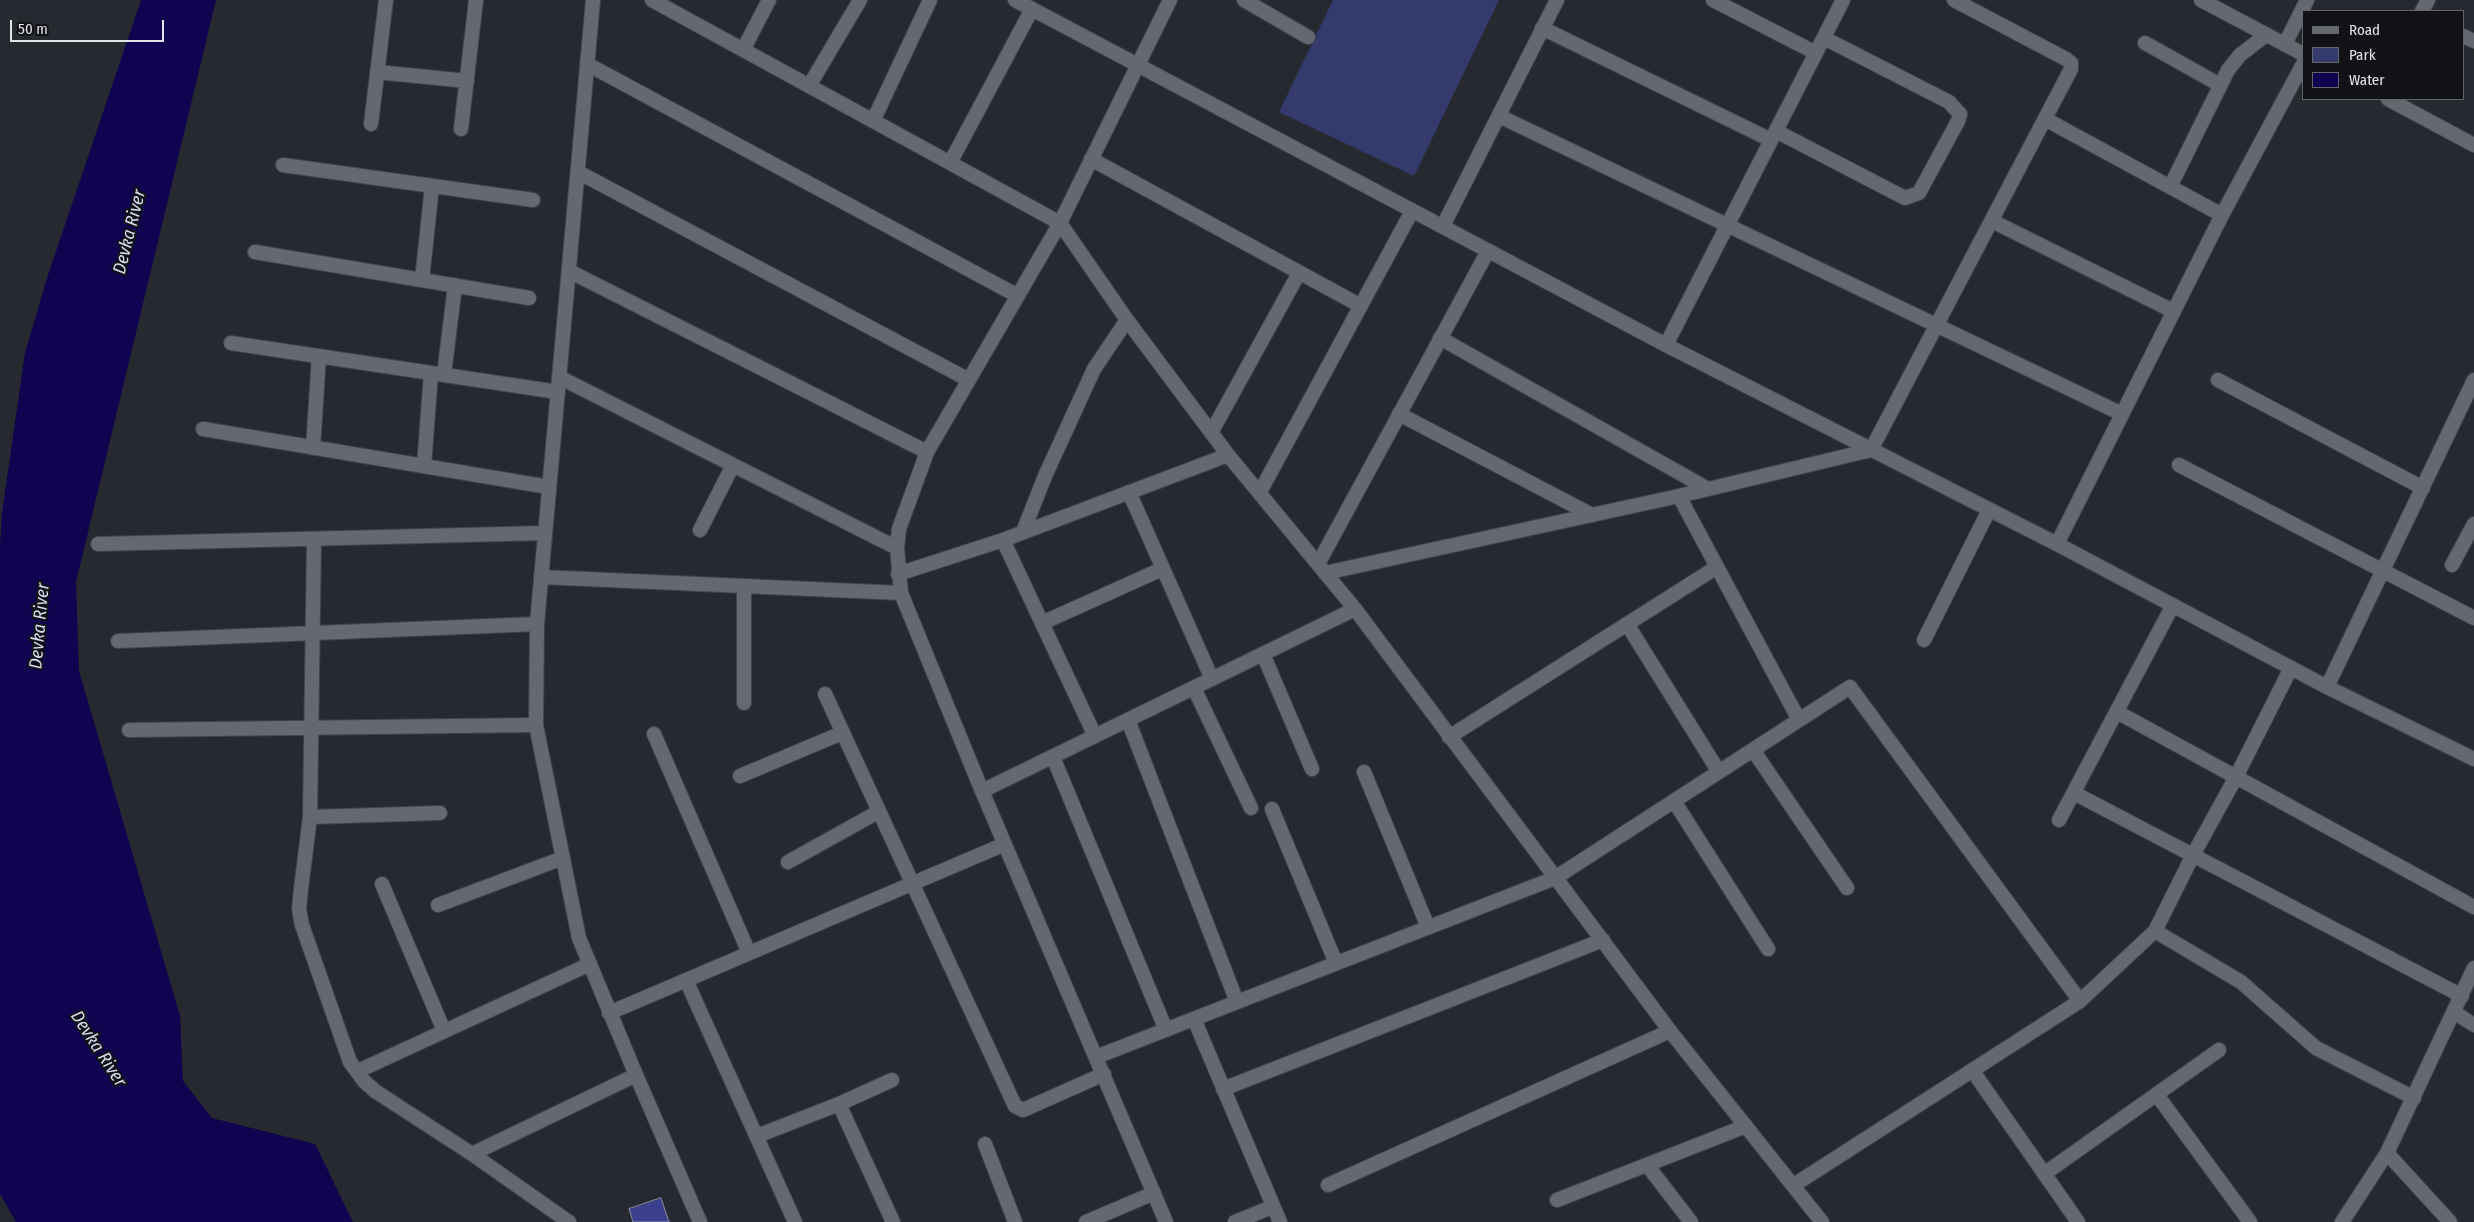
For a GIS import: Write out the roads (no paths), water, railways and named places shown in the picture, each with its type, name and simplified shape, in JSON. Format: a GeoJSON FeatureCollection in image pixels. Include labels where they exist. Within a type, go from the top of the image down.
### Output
{"type":"FeatureCollection","features":[{"type":"Feature","properties":{"kind":"street"},"geometry":{"type":"LineString","coordinates":[[371,124],[386,0]]}},
{"type":"Feature","properties":{"kind":"street"},"geometry":{"type":"LineString","coordinates":[[461,129],[476,0]]}},
{"type":"Feature","properties":{"kind":"street"},"geometry":{"type":"LineString","coordinates":[[593,0],[537,624],[536,725],[579,938],[609,1013],[700,1222]]}},
{"type":"Feature","properties":{"kind":"street"},"geometry":{"type":"LineString","coordinates":[[652,0],[1060,223],[1127,320],[1211,433],[1322,568],[1670,1031],[1822,1222]]}},
{"type":"Feature","properties":{"kind":"street"},"geometry":{"type":"LineString","coordinates":[[743,50],[769,0]]}},
{"type":"Feature","properties":{"kind":"street"},"geometry":{"type":"LineString","coordinates":[[809,86],[860,0]]}},
{"type":"Feature","properties":{"kind":"street"},"geometry":{"type":"LineString","coordinates":[[873,121],[930,0]]}},
{"type":"Feature","properties":{"kind":"street"},"geometry":{"type":"LineString","coordinates":[[1015,0],[1666,344],[2057,544],[2327,687],[2474,759]]}},
{"type":"Feature","properties":{"kind":"street"},"geometry":{"type":"LineString","coordinates":[[1166,1222],[982,791],[901,593],[896,548],[899,529],[927,452],[1060,223],[1170,0]]}},
{"type":"Feature","properties":{"kind":"street"},"geometry":{"type":"LineString","coordinates":[[1244,0],[1308,37]]}},
{"type":"Feature","properties":{"kind":"street"},"geometry":{"type":"LineString","coordinates":[[1443,226],[1557,0]]}},
{"type":"Feature","properties":{"kind":"street"},"geometry":{"type":"LineString","coordinates":[[1713,0],[1816,53]]}},
{"type":"Feature","properties":{"kind":"street"},"geometry":{"type":"LineString","coordinates":[[1666,344],[1843,0]]}},
{"type":"Feature","properties":{"kind":"street"},"geometry":{"type":"LineString","coordinates":[[1322,568],[1592,515],[1872,450],[2071,69],[2071,63],[2060,55],[1954,0]]}},
{"type":"Feature","properties":{"kind":"street"},"geometry":{"type":"LineString","coordinates":[[2201,0],[2302,53]]}},
{"type":"Feature","properties":{"kind":"street"},"geometry":{"type":"LineString","coordinates":[[2285,44],[2307,0]]}},
{"type":"Feature","properties":{"kind":"street"},"geometry":{"type":"LineString","coordinates":[[950,163],[1032,9]]}},
{"type":"Feature","properties":{"kind":"street"},"geometry":{"type":"LineString","coordinates":[[1542,28],[1905,198],[1918,193],[1958,121],[1960,114],[1949,102],[1824,38]]}},
{"type":"Feature","properties":{"kind":"street"},"geometry":{"type":"LineString","coordinates":[[2170,187],[2232,64],[2266,35]]}},
{"type":"Feature","properties":{"kind":"street"},"geometry":{"type":"LineString","coordinates":[[2145,43],[2220,85]]}},
{"type":"Feature","properties":{"kind":"street"},"geometry":{"type":"LineString","coordinates":[[588,64],[1018,296]]}},
{"type":"Feature","properties":{"kind":"street"},"geometry":{"type":"LineString","coordinates":[[2057,544],[2222,215],[2302,66]]}},
{"type":"Feature","properties":{"kind":"street"},"geometry":{"type":"LineString","coordinates":[[377,72],[467,81]]}},
{"type":"Feature","properties":{"kind":"street"},"geometry":{"type":"LineString","coordinates":[[2390,100],[2474,145]]}},
{"type":"Feature","properties":{"kind":"street"},"geometry":{"type":"LineString","coordinates":[[1498,116],[2122,414]]}},
{"type":"Feature","properties":{"kind":"street"},"geometry":{"type":"LineString","coordinates":[[2046,119],[2222,215]]}},
{"type":"Feature","properties":{"kind":"street"},"geometry":{"type":"LineString","coordinates":[[1090,159],[1361,306]]}},
{"type":"Feature","properties":{"kind":"street"},"geometry":{"type":"LineString","coordinates":[[283,166],[534,200]]}},
{"type":"Feature","properties":{"kind":"street"},"geometry":{"type":"LineString","coordinates":[[578,172],[969,380]]}},
{"type":"Feature","properties":{"kind":"street"},"geometry":{"type":"LineString","coordinates":[[422,280],[432,186]]}},
{"type":"Feature","properties":{"kind":"street"},"geometry":{"type":"LineString","coordinates":[[1260,492],[1412,211]]}},
{"type":"Feature","properties":{"kind":"street"},"geometry":{"type":"LineString","coordinates":[[1992,221],[2173,311]]}},
{"type":"Feature","properties":{"kind":"street"},"geometry":{"type":"LineString","coordinates":[[1322,568],[1399,414],[1488,251]]}},
{"type":"Feature","properties":{"kind":"street"},"geometry":{"type":"LineString","coordinates":[[255,252],[529,298]]}},
{"type":"Feature","properties":{"kind":"street"},"geometry":{"type":"LineString","coordinates":[[569,271],[927,452]]}},
{"type":"Feature","properties":{"kind":"street"},"geometry":{"type":"LineString","coordinates":[[1211,433],[1299,273]]}},
{"type":"Feature","properties":{"kind":"street"},"geometry":{"type":"LineString","coordinates":[[424,466],[437,374],[455,285]]}},
{"type":"Feature","properties":{"kind":"street"},"geometry":{"type":"LineString","coordinates":[[1023,532],[1045,476],[1094,370],[1127,320]]}},
{"type":"Feature","properties":{"kind":"street"},"geometry":{"type":"LineString","coordinates":[[1440,338],[1708,489]]}},
{"type":"Feature","properties":{"kind":"street"},"geometry":{"type":"LineString","coordinates":[[231,343],[558,392]]}},
{"type":"Feature","properties":{"kind":"street"},"geometry":{"type":"LineString","coordinates":[[313,448],[319,356]]}},
{"type":"Feature","properties":{"kind":"street"},"geometry":{"type":"LineString","coordinates":[[559,377],[896,548]]}},
{"type":"Feature","properties":{"kind":"street"},"geometry":{"type":"LineString","coordinates":[[2218,380],[2423,488]]}},
{"type":"Feature","properties":{"kind":"street"},"geometry":{"type":"LineString","coordinates":[[2327,687],[2474,380]]}},
{"type":"Feature","properties":{"kind":"street"},"geometry":{"type":"LineString","coordinates":[[1399,414],[1592,515]]}},
{"type":"Feature","properties":{"kind":"street"},"geometry":{"type":"LineString","coordinates":[[203,429],[549,486]]}},
{"type":"Feature","properties":{"kind":"street"},"geometry":{"type":"LineString","coordinates":[[898,574],[1003,540],[1228,455]]}},
{"type":"Feature","properties":{"kind":"street"},"geometry":{"type":"LineString","coordinates":[[700,530],[734,465]]}},
{"type":"Feature","properties":{"kind":"street"},"geometry":{"type":"LineString","coordinates":[[2178,465],[2474,618]]}},
{"type":"Feature","properties":{"kind":"street"},"geometry":{"type":"LineString","coordinates":[[1129,492],[1212,679]]}},
{"type":"Feature","properties":{"kind":"street"},"geometry":{"type":"LineString","coordinates":[[1679,496],[1799,720]]}},
{"type":"Feature","properties":{"kind":"street"},"geometry":{"type":"LineString","coordinates":[[1924,640],[1989,510]]}},
{"type":"Feature","properties":{"kind":"street"},"geometry":{"type":"LineString","coordinates":[[2452,565],[2474,524]]}},
{"type":"Feature","properties":{"kind":"street"},"geometry":{"type":"LineString","coordinates":[[98,544],[545,532]]}},
{"type":"Feature","properties":{"kind":"street"},"geometry":{"type":"LineString","coordinates":[[314,539],[310,817],[300,909],[302,925],[350,1062],[364,1082],[375,1091],[472,1154],[569,1222]]}},
{"type":"Feature","properties":{"kind":"street"},"geometry":{"type":"LineString","coordinates":[[1003,540],[1095,736]]}},
{"type":"Feature","properties":{"kind":"street"},"geometry":{"type":"LineString","coordinates":[[1449,737],[1717,567]]}},
{"type":"Feature","properties":{"kind":"street"},"geometry":{"type":"LineString","coordinates":[[1042,623],[1162,569]]}},
{"type":"Feature","properties":{"kind":"street"},"geometry":{"type":"LineString","coordinates":[[541,577],[901,593]]}},
{"type":"Feature","properties":{"kind":"street"},"geometry":{"type":"LineString","coordinates":[[744,586],[744,704]]}},
{"type":"Feature","properties":{"kind":"street"},"geometry":{"type":"LineString","coordinates":[[2059,820],[2173,605]]}},
{"type":"Feature","properties":{"kind":"street"},"geometry":{"type":"LineString","coordinates":[[982,791],[1354,610]]}},
{"type":"Feature","properties":{"kind":"street"},"geometry":{"type":"LineString","coordinates":[[118,641],[537,624]]}},
{"type":"Feature","properties":{"kind":"street"},"geometry":{"type":"LineString","coordinates":[[1627,624],[1718,772]]}},
{"type":"Feature","properties":{"kind":"street"},"geometry":{"type":"LineString","coordinates":[[1263,654],[1312,769]]}},
{"type":"Feature","properties":{"kind":"street"},"geometry":{"type":"LineString","coordinates":[[1794,1185],[2080,1002],[2155,931],[2291,668]]}},
{"type":"Feature","properties":{"kind":"street"},"geometry":{"type":"LineString","coordinates":[[1096,1057],[1555,878],[1850,687],[2080,1002]]}},
{"type":"Feature","properties":{"kind":"street"},"geometry":{"type":"LineString","coordinates":[[1194,688],[1251,808]]}},
{"type":"Feature","properties":{"kind":"street"},"geometry":{"type":"LineString","coordinates":[[825,694],[910,884],[1015,1106],[1023,1110],[1036,1106],[1104,1074]]}},
{"type":"Feature","properties":{"kind":"street"},"geometry":{"type":"LineString","coordinates":[[2117,712],[2474,907]]}},
{"type":"Feature","properties":{"kind":"street"},"geometry":{"type":"LineString","coordinates":[[1128,720],[1237,1002]]}},
{"type":"Feature","properties":{"kind":"street"},"geometry":{"type":"LineString","coordinates":[[129,730],[536,725]]}},
{"type":"Feature","properties":{"kind":"street"},"geometry":{"type":"LineString","coordinates":[[740,776],[842,733]]}},
{"type":"Feature","properties":{"kind":"street"},"geometry":{"type":"LineString","coordinates":[[654,734],[749,953]]}},
{"type":"Feature","properties":{"kind":"street"},"geometry":{"type":"LineString","coordinates":[[1753,750],[1847,888]]}},
{"type":"Feature","properties":{"kind":"street"},"geometry":{"type":"LineString","coordinates":[[1052,757],[1166,1030]]}},
{"type":"Feature","properties":{"kind":"street"},"geometry":{"type":"LineString","coordinates":[[1364,772],[1428,927]]}},
{"type":"Feature","properties":{"kind":"street"},"geometry":{"type":"LineString","coordinates":[[2074,793],[2462,996]]}},
{"type":"Feature","properties":{"kind":"street"},"geometry":{"type":"LineString","coordinates":[[1674,801],[1768,949]]}},
{"type":"Feature","properties":{"kind":"street"},"geometry":{"type":"LineString","coordinates":[[1272,809],[1336,964]]}},
{"type":"Feature","properties":{"kind":"street"},"geometry":{"type":"LineString","coordinates":[[788,862],[878,812]]}},
{"type":"Feature","properties":{"kind":"street"},"geometry":{"type":"LineString","coordinates":[[310,817],[440,813]]}},
{"type":"Feature","properties":{"kind":"street"},"geometry":{"type":"LineString","coordinates":[[609,1013],[1005,844]]}},
{"type":"Feature","properties":{"kind":"street"},"geometry":{"type":"LineString","coordinates":[[438,905],[563,858]]}},
{"type":"Feature","properties":{"kind":"street"},"geometry":{"type":"LineString","coordinates":[[382,884],[444,1031]]}},
{"type":"Feature","properties":{"kind":"street"},"geometry":{"type":"LineString","coordinates":[[2155,931],[2241,982],[2316,1048],[2414,1098]]}},
{"type":"Feature","properties":{"kind":"street"},"geometry":{"type":"LineString","coordinates":[[1223,1090],[1603,940]]}},
{"type":"Feature","properties":{"kind":"street"},"geometry":{"type":"LineString","coordinates":[[358,1072],[590,964]]}},
{"type":"Feature","properties":{"kind":"street"},"geometry":{"type":"LineString","coordinates":[[2346,1220],[2388,1153],[2474,968]]}},
{"type":"Feature","properties":{"kind":"street"},"geometry":{"type":"LineString","coordinates":[[686,980],[795,1222]]}},
{"type":"Feature","properties":{"kind":"street"},"geometry":{"type":"LineString","coordinates":[[2454,1012],[2474,1026]]}},
{"type":"Feature","properties":{"kind":"street"},"geometry":{"type":"LineString","coordinates":[[1194,1019],[1272,1207],[1280,1222]]}},
{"type":"Feature","properties":{"kind":"street"},"geometry":{"type":"LineString","coordinates":[[1328,1185],[1670,1031]]}},
{"type":"Feature","properties":{"kind":"street"},"geometry":{"type":"LineString","coordinates":[[2044,1174],[2218,1050]]}},
{"type":"Feature","properties":{"kind":"street"},"geometry":{"type":"LineString","coordinates":[[1972,1070],[2078,1222]]}},
{"type":"Feature","properties":{"kind":"street"},"geometry":{"type":"LineString","coordinates":[[472,1154],[636,1076]]}},
{"type":"Feature","properties":{"kind":"street"},"geometry":{"type":"LineString","coordinates":[[757,1136],[840,1104],[892,1080]]}},
{"type":"Feature","properties":{"kind":"street"},"geometry":{"type":"LineString","coordinates":[[2157,1095],[2250,1222]]}},
{"type":"Feature","properties":{"kind":"street"},"geometry":{"type":"LineString","coordinates":[[840,1104],[893,1222]]}},
{"type":"Feature","properties":{"kind":"street"},"geometry":{"type":"LineString","coordinates":[[1557,1200],[1746,1126]]}},
{"type":"Feature","properties":{"kind":"street"},"geometry":{"type":"LineString","coordinates":[[985,1144],[1016,1222]]}},
{"type":"Feature","properties":{"kind":"street"},"geometry":{"type":"LineString","coordinates":[[2388,1153],[2450,1222]]}},
{"type":"Feature","properties":{"kind":"street"},"geometry":{"type":"LineString","coordinates":[[1647,1165],[1691,1222]]}},
{"type":"Feature","properties":{"kind":"street"},"geometry":{"type":"LineString","coordinates":[[1086,1222],[1154,1193]]}},
{"type":"Feature","properties":{"kind":"street"},"geometry":{"type":"LineString","coordinates":[[1235,1222],[1272,1207]]}},
{"type":"Feature","properties":{"kind":"water","name":"Devka River"},"geometry":{"type":"Polygon","coordinates":[[[141,0],[216,0],[76,582],[79,671],[180,1016],[183,1081],[212,1118],[315,1144],[353,1222],[16,1222],[0,1194],[0,545],[2,513],[25,353],[47,278],[141,0]]]}}]}
